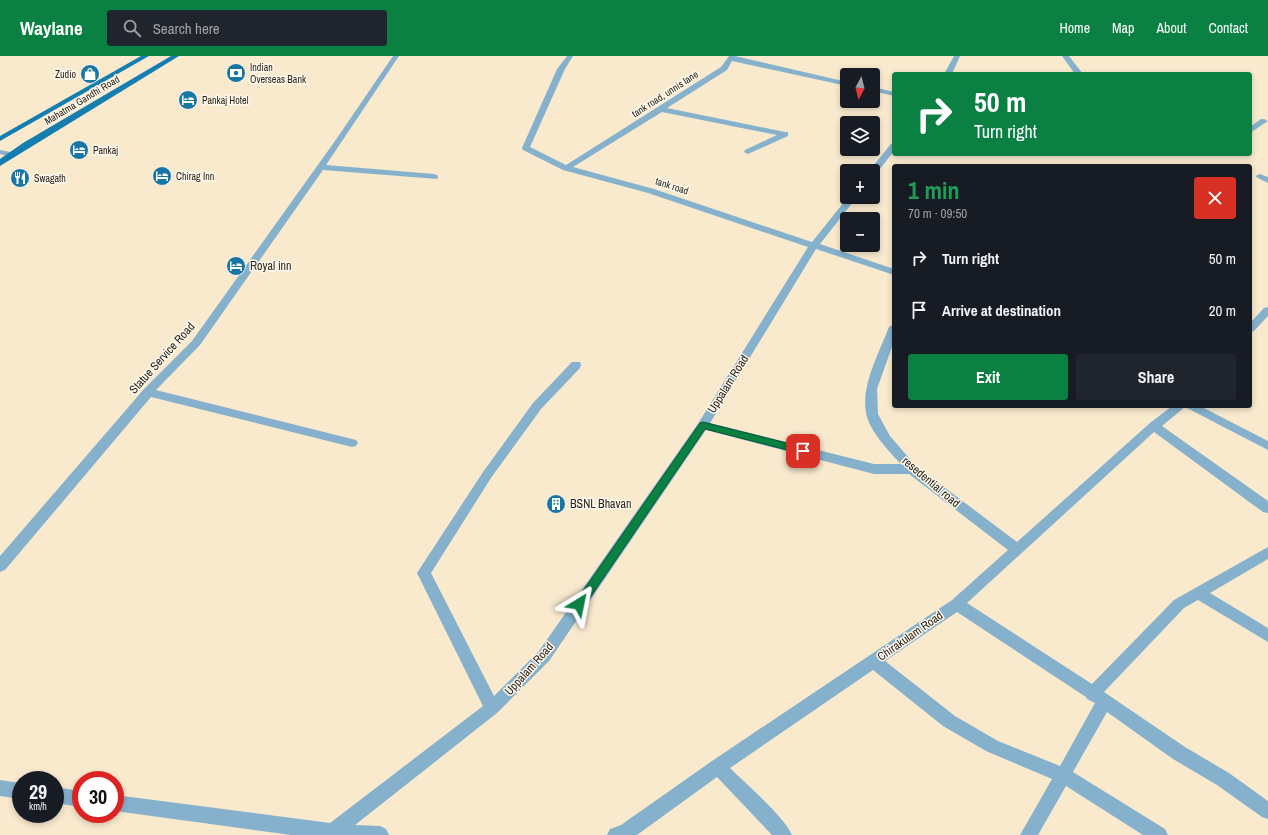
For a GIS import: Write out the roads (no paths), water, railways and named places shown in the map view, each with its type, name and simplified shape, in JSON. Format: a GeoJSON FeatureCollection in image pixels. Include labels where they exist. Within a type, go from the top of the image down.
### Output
{"type":"FeatureCollection","features":[{"type":"Feature","properties":{"kind":"main road","name":"Mahatma Gandhi Road"},"geometry":{"type":"LineString","coordinates":[[0,139],[146,56]]}},
{"type":"Feature","properties":{"kind":"main road","name":"Mahatma Gandhi Road"},"geometry":{"type":"LineString","coordinates":[[0,163],[176,56]]}},
{"type":"Feature","properties":{"kind":"street","name":"Statue Service Road"},"geometry":{"type":"LineString","coordinates":[[0,566],[148,392],[196,343],[321,167],[396,56]]}},
{"type":"Feature","properties":{"kind":"street","name":"tank road"},"geometry":{"type":"LineString","coordinates":[[570,56],[561,69],[526,148],[566,168],[651,191],[892,271]]}},
{"type":"Feature","properties":{"kind":"street"},"geometry":{"type":"LineString","coordinates":[[949,72],[957,56]]}},
{"type":"Feature","properties":{"kind":"street"},"geometry":{"type":"LineString","coordinates":[[1065,56],[1077,72]]}},
{"type":"Feature","properties":{"kind":"street"},"geometry":{"type":"LineString","coordinates":[[731,57],[840,82]]}},
{"type":"Feature","properties":{"kind":"street","name":"tank road, unnis lane"},"geometry":{"type":"LineString","coordinates":[[566,168],[724,68],[731,57]]}},
{"type":"Feature","properties":{"kind":"street"},"geometry":{"type":"LineString","coordinates":[[880,91],[892,94]]}},
{"type":"Feature","properties":{"kind":"street"},"geometry":{"type":"LineString","coordinates":[[660,109],[786,134],[748,152]]}},
{"type":"Feature","properties":{"kind":"street"},"geometry":{"type":"LineString","coordinates":[[1252,130],[1264,121]]}},
{"type":"Feature","properties":{"kind":"street"},"geometry":{"type":"LineString","coordinates":[[879,164],[892,148]]}},
{"type":"Feature","properties":{"kind":"street"},"geometry":{"type":"LineString","coordinates":[[0,152],[12,155]]}},
{"type":"Feature","properties":{"kind":"street"},"geometry":{"type":"LineString","coordinates":[[321,167],[434,177]]}},
{"type":"Feature","properties":{"kind":"street","name":"Uppalam Road"},"geometry":{"type":"LineString","coordinates":[[330,833],[492,708],[544,656],[703,425],[814,245],[847,204]]}},
{"type":"Feature","properties":{"kind":"street"},"geometry":{"type":"LineString","coordinates":[[1252,327],[1268,310]]}},
{"type":"Feature","properties":{"kind":"street","name":"resedential road"},"geometry":{"type":"LineString","coordinates":[[892,332],[871,389],[872,414],[885,439],[912,469],[1018,550]]}},
{"type":"Feature","properties":{"kind":"street"},"geometry":{"type":"LineString","coordinates":[[492,708],[424,573],[487,475],[537,406],[576,365]]}},
{"type":"Feature","properties":{"kind":"street"},"geometry":{"type":"LineString","coordinates":[[148,392],[352,443]]}},
{"type":"Feature","properties":{"kind":"street","name":"Chirakulam Road"},"geometry":{"type":"LineString","coordinates":[[616,835],[625,833],[718,766],[957,604],[1154,426],[1177,408]]}},
{"type":"Feature","properties":{"kind":"street"},"geometry":{"type":"LineString","coordinates":[[1194,408],[1268,446]]}},
{"type":"Feature","properties":{"kind":"street"},"geometry":{"type":"LineString","coordinates":[[703,425],[874,469],[912,469]]}},
{"type":"Feature","properties":{"kind":"street"},"geometry":{"type":"LineString","coordinates":[[1154,426],[1268,508]]}},
{"type":"Feature","properties":{"kind":"street"},"geometry":{"type":"LineString","coordinates":[[1030,835],[1063,775],[1098,697],[1179,604],[1268,552]]}},
{"type":"Feature","properties":{"kind":"street"},"geometry":{"type":"LineString","coordinates":[[1198,592],[1268,636]]}},
{"type":"Feature","properties":{"kind":"street"},"geometry":{"type":"LineString","coordinates":[[957,604],[1098,697],[1179,753],[1223,779],[1268,811]]}},
{"type":"Feature","properties":{"kind":"street"},"geometry":{"type":"LineString","coordinates":[[874,661],[949,721],[992,746],[1063,775],[1159,835]]}},
{"type":"Feature","properties":{"kind":"street"},"geometry":{"type":"LineString","coordinates":[[718,766],[783,835]]}},
{"type":"Feature","properties":{"kind":"street"},"geometry":{"type":"LineString","coordinates":[[0,788],[12,790]]}},
{"type":"Feature","properties":{"kind":"street"},"geometry":{"type":"LineString","coordinates":[[124,804],[330,833],[380,835]]}},
{"type":"Feature","properties":{"kind":"place","name":"Indian Overseas Bank"},"geometry":{"type":"Point","coordinates":[236,73]}},
{"type":"Feature","properties":{"kind":"place","name":"Zudio"},"geometry":{"type":"Point","coordinates":[90,74]}},
{"type":"Feature","properties":{"kind":"place","name":"Pankaj Hotel"},"geometry":{"type":"Point","coordinates":[188,100]}},
{"type":"Feature","properties":{"kind":"place","name":"Pankaj"},"geometry":{"type":"Point","coordinates":[79,150]}},
{"type":"Feature","properties":{"kind":"place","name":"Chirag Inn"},"geometry":{"type":"Point","coordinates":[162,176]}},
{"type":"Feature","properties":{"kind":"place","name":"Swagath"},"geometry":{"type":"Point","coordinates":[20,178]}},
{"type":"Feature","properties":{"kind":"place","name":"Royal inn"},"geometry":{"type":"Point","coordinates":[236,266]}},
{"type":"Feature","properties":{"kind":"place","name":"BSNL Bhavan"},"geometry":{"type":"Point","coordinates":[556,504]}}]}
